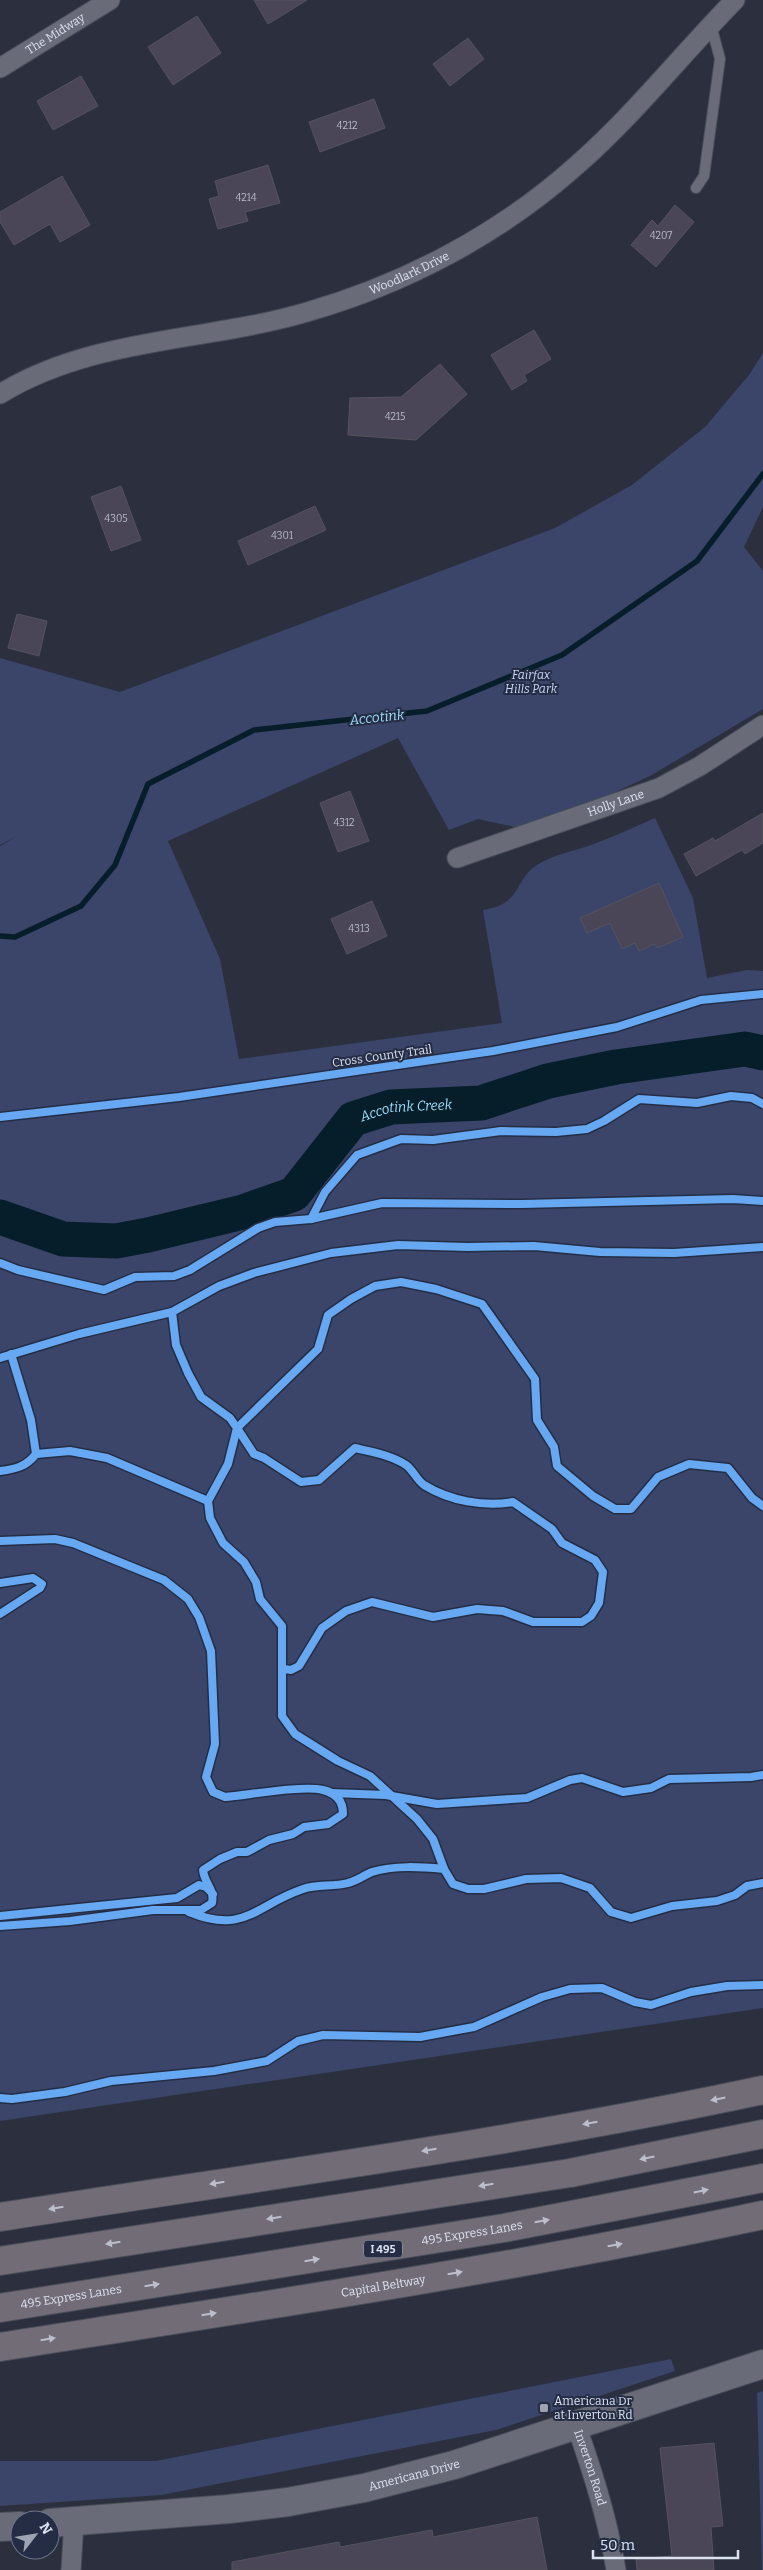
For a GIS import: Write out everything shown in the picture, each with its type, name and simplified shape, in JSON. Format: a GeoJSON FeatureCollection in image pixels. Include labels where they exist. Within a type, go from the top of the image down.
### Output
{"type":"FeatureCollection","features":[{"type":"Feature","properties":{"kind":"highway"},"geometry":{"type":"LineString","coordinates":[[0,2217],[463,2145],[763,2090]]}},
{"type":"Feature","properties":{"kind":"highway"},"geometry":{"type":"LineString","coordinates":[[0,2261],[570,2173],[763,2134]]}},
{"type":"Feature","properties":{"kind":"highway","name":"495 Express Lanes"},"geometry":{"type":"LineString","coordinates":[[0,2308],[504,2228],[763,2178]]}},
{"type":"Feature","properties":{"kind":"highway","name":"Capital Beltway"},"geometry":{"type":"LineString","coordinates":[[0,2347],[367,2288],[658,2238],[763,2215]]}},
{"type":"Feature","properties":{"kind":"highway"},"geometry":{"type":"LineString","coordinates":[[658,2238],[763,2221]]}},
{"type":"Feature","properties":{"kind":"street","name":"The Midway"},"geometry":{"type":"LineString","coordinates":[[0,68],[110,0]]}},
{"type":"Feature","properties":{"kind":"street","name":"Woodlark Drive"},"geometry":{"type":"LineString","coordinates":[[0,394],[46,371],[90,356],[185,335],[247,327],[306,313],[361,294],[415,272],[513,216],[562,179],[645,97],[735,0]]}},
{"type":"Feature","properties":{"kind":"street","name":"Holly Lane"},"geometry":{"type":"LineString","coordinates":[[457,858],[659,788],[700,766],[763,725]]}},
{"type":"Feature","properties":{"kind":"street","name":"Americana Drive"},"geometry":{"type":"LineString","coordinates":[[62,2522],[229,2509],[288,2502],[354,2489],[454,2464],[763,2364]]}},
{"type":"Feature","properties":{"kind":"street","name":"Inverton Road"},"geometry":{"type":"LineString","coordinates":[[576,2425],[601,2500],[611,2538],[616,2570]]}},
{"type":"Feature","properties":{"kind":"street"},"geometry":{"type":"LineString","coordinates":[[62,2522],[71,2570]]}},
{"type":"Feature","properties":{"kind":"lane"},"geometry":{"type":"LineString","coordinates":[[696,188],[704,176],[720,59],[711,25]]}},
{"type":"Feature","properties":{"kind":"green space","name":"Fairfax Hills Park"},"geometry":{"type":"Polygon","coordinates":[[[763,353],[763,507],[744,547],[763,571],[763,709],[650,776],[583,807],[519,828],[478,819],[449,830],[398,738],[168,841],[220,959],[239,1059],[502,1023],[483,910],[496,907],[512,897],[524,877],[537,865],[556,856],[599,842],[655,818],[693,898],[707,978],[747,970],[763,971],[763,2008],[0,2121],[0,846],[17,836],[0,845],[0,658],[120,692],[555,528],[632,485],[705,427],[749,375],[763,353]]]}},
{"type":"Feature","properties":{"kind":"green space"},"geometry":{"type":"Polygon","coordinates":[[[671,2359],[675,2371],[496,2430],[161,2495],[0,2506],[0,2461],[156,2461],[671,2359]]]}},
{"type":"Feature","properties":{"kind":"green space"},"geometry":{"type":"Polygon","coordinates":[[[763,2391],[763,2570],[762,2570],[757,2393],[763,2391]]]}},
{"type":"Feature","properties":{"kind":"building"},"geometry":{"type":"Polygon","coordinates":[[[254,0],[307,0],[268,24],[254,0]]]}},
{"type":"Feature","properties":{"kind":"building"},"geometry":{"type":"Polygon","coordinates":[[[197,16],[221,53],[173,85],[148,47],[197,16]]]}},
{"type":"Feature","properties":{"kind":"building"},"geometry":{"type":"Polygon","coordinates":[[[468,38],[484,59],[450,86],[433,64],[468,38]]]}},
{"type":"Feature","properties":{"kind":"building"},"geometry":{"type":"Polygon","coordinates":[[[81,76],[98,106],[53,130],[37,101],[81,76]]]}},
{"type":"Feature","properties":{"kind":"building"},"geometry":{"type":"Polygon","coordinates":[[[374,99],[385,128],[320,152],[309,122],[374,99]]]}},
{"type":"Feature","properties":{"kind":"building"},"geometry":{"type":"Polygon","coordinates":[[[268,165],[280,203],[245,212],[248,221],[218,229],[209,199],[219,196],[215,181],[268,165]]]}},
{"type":"Feature","properties":{"kind":"building"},"geometry":{"type":"Polygon","coordinates":[[[62,176],[90,225],[60,242],[50,224],[14,245],[0,222],[0,212],[62,176]]]}},
{"type":"Feature","properties":{"kind":"building"},"geometry":{"type":"Polygon","coordinates":[[[675,205],[694,222],[656,267],[631,245],[652,220],[658,226],[675,205]]]}},
{"type":"Feature","properties":{"kind":"building"},"geometry":{"type":"Polygon","coordinates":[[[534,330],[551,359],[524,375],[527,381],[512,390],[491,355],[534,330]]]}},
{"type":"Feature","properties":{"kind":"building"},"geometry":{"type":"Polygon","coordinates":[[[440,364],[467,394],[416,440],[348,435],[350,398],[401,397],[440,364]]]}},
{"type":"Feature","properties":{"kind":"building"},"geometry":{"type":"Polygon","coordinates":[[[121,486],[141,540],[111,551],[91,497],[121,486]]]}},
{"type":"Feature","properties":{"kind":"building"},"geometry":{"type":"Polygon","coordinates":[[[315,506],[326,530],[248,565],[238,541],[315,506]]]}},
{"type":"Feature","properties":{"kind":"building"},"geometry":{"type":"Polygon","coordinates":[[[17,614],[47,621],[39,656],[8,648],[17,614]]]}},
{"type":"Feature","properties":{"kind":"building"},"geometry":{"type":"Polygon","coordinates":[[[350,791],[369,841],[338,852],[320,803],[350,791]]]}},
{"type":"Feature","properties":{"kind":"building"},"geometry":{"type":"Polygon","coordinates":[[[763,813],[763,843],[745,854],[742,850],[696,876],[684,854],[713,838],[715,841],[763,813]]]}},
{"type":"Feature","properties":{"kind":"building"},"geometry":{"type":"Polygon","coordinates":[[[659,883],[683,937],[658,948],[654,944],[639,951],[635,943],[622,949],[610,923],[587,933],[580,918],[659,883]]]}},
{"type":"Feature","properties":{"kind":"building"},"geometry":{"type":"Polygon","coordinates":[[[372,901],[387,936],[347,954],[331,919],[372,901]]]}},
{"type":"Feature","properties":{"kind":"building"},"geometry":{"type":"Polygon","coordinates":[[[714,2443],[723,2526],[711,2527],[714,2570],[637,2570],[636,2559],[672,2556],[660,2448],[714,2443]]]}},
{"type":"Feature","properties":{"kind":"building"},"geometry":{"type":"Polygon","coordinates":[[[537,2517],[547,2570],[232,2570],[232,2562],[339,2542],[340,2547],[432,2530],[433,2537],[537,2517]]]}},
{"type":"Feature","properties":{"kind":"waterway","name":"Accotink"},"geometry":{"type":"LineString","coordinates":[[0,936],[15,937],[81,906],[115,865],[148,784],[254,730],[427,711],[562,655],[697,561],[763,474]]}},
{"type":"Feature","properties":{"kind":"waterway","name":"Accotink Creek"},"geometry":{"type":"LineString","coordinates":[[0,1217],[63,1239],[116,1241],[148,1235],[243,1212],[294,1194],[353,1119],[391,1107],[481,1103],[548,1081],[616,1067],[745,1049],[763,1053]]}},
{"type":"Feature","properties":{"kind":"cycle path","name":"Cross County Trail"},"geometry":{"type":"LineString","coordinates":[[0,1117],[179,1097],[493,1051],[617,1027],[701,1000],[763,994]]}},
{"type":"Feature","properties":{"kind":"cycle path"},"geometry":{"type":"LineString","coordinates":[[311,1219],[325,1192],[357,1155],[401,1139],[433,1140],[501,1131],[556,1132],[587,1129],[604,1121],[639,1099],[697,1103],[731,1096],[752,1098],[763,1104]]}},
{"type":"Feature","properties":{"kind":"cycle path"},"geometry":{"type":"LineString","coordinates":[[0,1263],[18,1270],[104,1290],[135,1277],[174,1276],[190,1270],[258,1228],[275,1222],[311,1219],[382,1203],[522,1204],[733,1199],[763,1201]]}},
{"type":"Feature","properties":{"kind":"cycle path"},"geometry":{"type":"LineString","coordinates":[[0,1358],[79,1334],[172,1312],[219,1286],[254,1273],[331,1253],[398,1245],[534,1246],[600,1252],[674,1253],[763,1247]]}},
{"type":"Feature","properties":{"kind":"cycle path"},"geometry":{"type":"LineString","coordinates":[[284,1669],[291,1670],[299,1666],[322,1628],[346,1611],[372,1602],[433,1617],[477,1609],[503,1611],[533,1622],[582,1622],[591,1616],[599,1603],[603,1572],[595,1560],[562,1543],[552,1529],[513,1502],[491,1504],[456,1499],[424,1485],[408,1467],[400,1462],[381,1454],[355,1448],[319,1480],[301,1482],[264,1458],[254,1454],[237,1428],[318,1349],[328,1315],[351,1299],[375,1286],[401,1282],[436,1289],[482,1304],[535,1379],[537,1420],[554,1447],[557,1466],[593,1496],[615,1509],[631,1509],[658,1477],[689,1464],[728,1468],[752,1498],[763,1506]]}},
{"type":"Feature","properties":{"kind":"cycle path"},"geometry":{"type":"LineString","coordinates":[[172,1312],[176,1345],[201,1397],[230,1418],[237,1428],[228,1464],[208,1501],[210,1518],[223,1543],[244,1562],[256,1582],[260,1599],[282,1626],[282,1716],[295,1734],[338,1761],[370,1776],[417,1819],[433,1839],[444,1869],[453,1884],[468,1889],[484,1889],[526,1879],[561,1878],[590,1888],[611,1912],[631,1918],[672,1906],[717,1901],[735,1895],[747,1886],[763,1883]]}},
{"type":"Feature","properties":{"kind":"cycle path"},"geometry":{"type":"LineString","coordinates":[[11,1354],[31,1420],[36,1454]]}},
{"type":"Feature","properties":{"kind":"cycle path"},"geometry":{"type":"LineString","coordinates":[[0,1471],[20,1467],[36,1454],[70,1451],[107,1458],[208,1501]]}},
{"type":"Feature","properties":{"kind":"cycle path"},"geometry":{"type":"LineString","coordinates":[[0,1541],[55,1539],[73,1543],[164,1580],[188,1599],[199,1617],[211,1651],[215,1744],[206,1777],[213,1792],[225,1797],[290,1789],[323,1790],[332,1793],[338,1798],[342,1805],[343,1814],[328,1824],[304,1827],[293,1834],[269,1840],[247,1852],[237,1852],[220,1859],[203,1870],[213,1898],[212,1903],[201,1910],[153,1910],[70,1921],[0,1926]]}},
{"type":"Feature","properties":{"kind":"cycle path"},"geometry":{"type":"LineString","coordinates":[[0,1583],[33,1578],[42,1584],[40,1588],[0,1614]]}},
{"type":"Feature","properties":{"kind":"cycle path"},"geometry":{"type":"LineString","coordinates":[[331,1793],[386,1795],[437,1804],[527,1798],[570,1780],[582,1778],[623,1792],[651,1788],[669,1779],[763,1775]]}},
{"type":"Feature","properties":{"kind":"cycle path"},"geometry":{"type":"LineString","coordinates":[[189,1912],[208,1918],[237,1919],[303,1889],[348,1883],[372,1872],[389,1868],[408,1867],[444,1869]]}},
{"type":"Feature","properties":{"kind":"cycle path"},"geometry":{"type":"LineString","coordinates":[[0,1916],[177,1898],[199,1885],[206,1887],[213,1894]]}},
{"type":"Feature","properties":{"kind":"cycle path"},"geometry":{"type":"LineString","coordinates":[[0,2098],[12,2099],[65,2092],[111,2081],[214,2071],[267,2061],[298,2041],[323,2035],[420,2037],[474,2027],[542,1997],[570,1989],[602,1988],[635,2002],[651,2005],[691,1992],[727,1986],[763,1985]]}},
{"type":"Feature","properties":{"kind":"place","name":"Americana Dr at Inverton Rd"},"geometry":{"type":"Point","coordinates":[544,2408]}}]}
